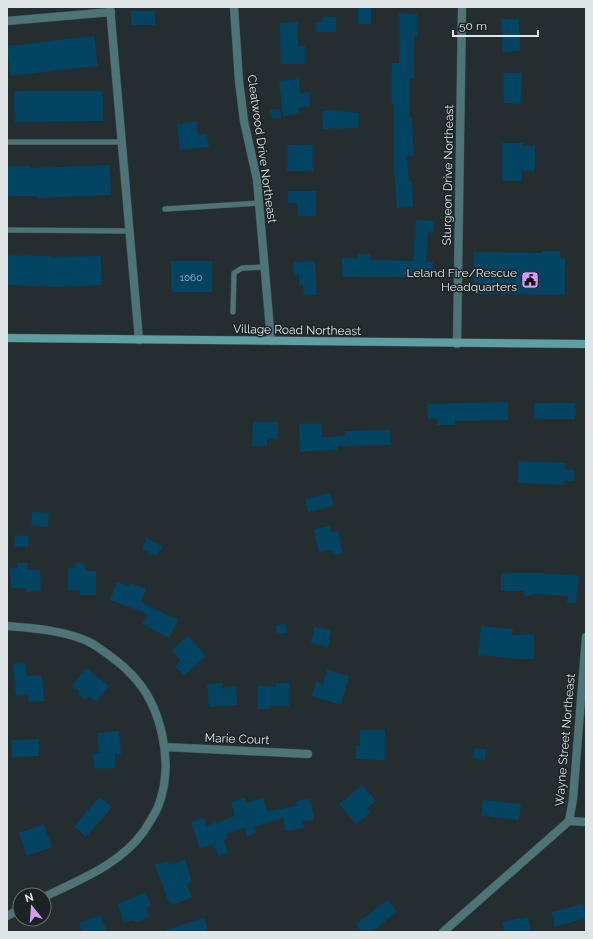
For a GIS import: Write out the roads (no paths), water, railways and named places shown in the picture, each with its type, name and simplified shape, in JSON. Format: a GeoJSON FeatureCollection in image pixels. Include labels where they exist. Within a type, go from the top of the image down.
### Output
{"type":"FeatureCollection","features":[{"type":"Feature","properties":{"kind":"main road","name":"Village Road Northeast"},"geometry":{"type":"LineString","coordinates":[[7,338],[457,344],[586,344]]}},
{"type":"Feature","properties":{"kind":"street","name":"Cleatwood Drive Northeast"},"geometry":{"type":"LineString","coordinates":[[234,7],[239,81],[244,121],[257,180],[271,341]]}},
{"type":"Feature","properties":{"kind":"street","name":"Sturgeon Drive Northeast"},"geometry":{"type":"LineString","coordinates":[[457,344],[462,7]]}},
{"type":"Feature","properties":{"kind":"street"},"geometry":{"type":"LineString","coordinates":[[7,21],[110,10],[130,231],[138,340]]}},
{"type":"Feature","properties":{"kind":"street"},"geometry":{"type":"LineString","coordinates":[[7,626],[43,629],[92,643],[132,674],[152,704],[165,748],[164,776],[159,804],[144,831],[128,849],[101,869],[52,893]]}},
{"type":"Feature","properties":{"kind":"street","name":"Wayne Street Northeast"},"geometry":{"type":"LineString","coordinates":[[443,932],[569,821],[573,799],[586,638]]}},
{"type":"Feature","properties":{"kind":"street","name":"Marie Court"},"geometry":{"type":"LineString","coordinates":[[165,748],[308,754]]}},
{"type":"Feature","properties":{"kind":"street"},"geometry":{"type":"LineString","coordinates":[[569,821],[586,822]]}},
{"type":"Feature","properties":{"kind":"lane"},"geometry":{"type":"LineString","coordinates":[[7,142],[122,142]]}},
{"type":"Feature","properties":{"kind":"lane"},"geometry":{"type":"LineString","coordinates":[[165,209],[259,203]]}},
{"type":"Feature","properties":{"kind":"lane"},"geometry":{"type":"LineString","coordinates":[[7,230],[130,231]]}},
{"type":"Feature","properties":{"kind":"lane"},"geometry":{"type":"LineString","coordinates":[[233,312],[234,273],[242,268],[265,267]]}},
{"type":"Feature","properties":{"kind":"place","name":"Leland Fire/Rescue Headquarters"},"geometry":{"type":"Point","coordinates":[530,280]}}]}
